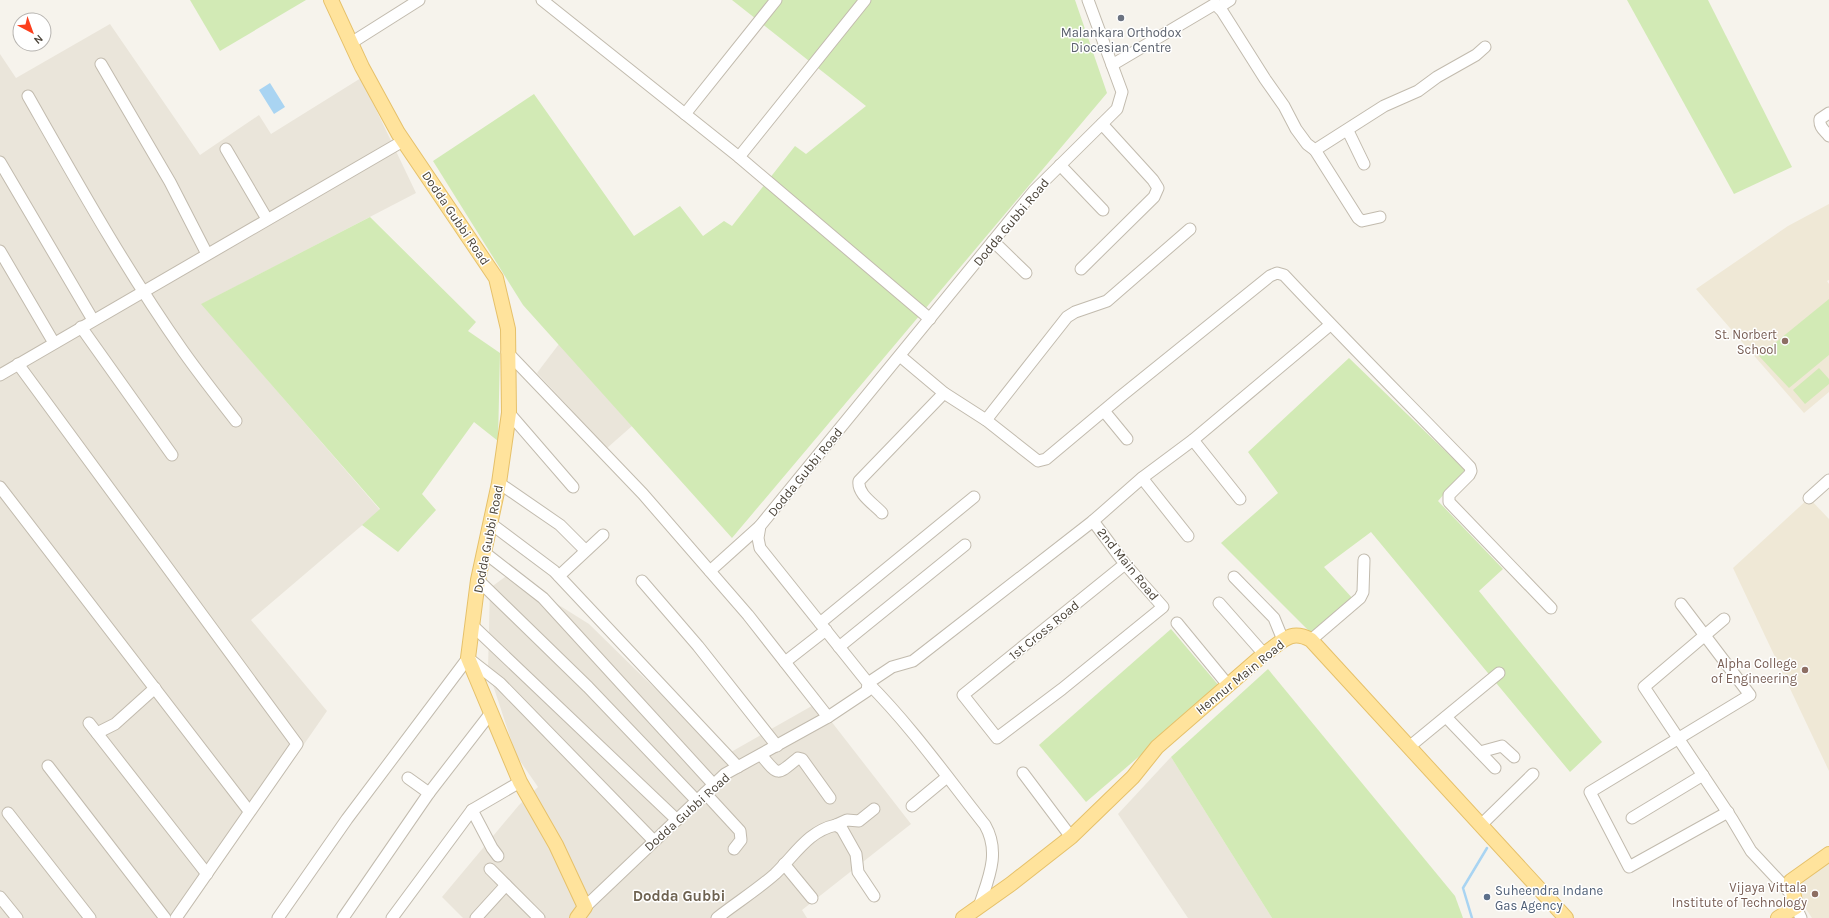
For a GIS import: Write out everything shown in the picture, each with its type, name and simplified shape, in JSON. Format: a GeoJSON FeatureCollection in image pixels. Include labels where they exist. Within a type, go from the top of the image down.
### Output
{"type":"FeatureCollection","features":[{"type":"Feature","properties":{"kind":"main road","name":"Dodda Gubbi Road"},"geometry":{"type":"LineString","coordinates":[[331,0],[362,67],[403,141],[496,278],[508,329],[507,352],[509,413],[500,483],[478,580],[468,658],[490,714],[520,782],[556,845],[581,912]]}},
{"type":"Feature","properties":{"kind":"main road","name":"Hennur Main Road"},"geometry":{"type":"LineString","coordinates":[[963,918],[1070,837],[1133,777],[1157,747],[1264,654],[1283,640],[1295,635],[1301,634],[1311,640]]}},
{"type":"Feature","properties":{"kind":"main road"},"geometry":{"type":"LineString","coordinates":[[1311,640],[1566,918]]}},
{"type":"Feature","properties":{"kind":"main road"},"geometry":{"type":"LineString","coordinates":[[1778,918],[1797,908],[1790,881],[1829,854]]}},
{"type":"Feature","properties":{"kind":"street"},"geometry":{"type":"LineString","coordinates":[[351,43],[419,0]]}},
{"type":"Feature","properties":{"kind":"street"},"geometry":{"type":"LineString","coordinates":[[542,0],[739,157],[930,319]]}},
{"type":"Feature","properties":{"kind":"street"},"geometry":{"type":"LineString","coordinates":[[685,114],[776,0]]}},
{"type":"Feature","properties":{"kind":"street"},"geometry":{"type":"LineString","coordinates":[[739,157],[865,0]]}},
{"type":"Feature","properties":{"kind":"street","name":"Dodda Gubbi Road"},"geometry":{"type":"LineString","coordinates":[[581,912],[725,774],[828,717],[861,697],[867,691],[868,683],[760,548],[758,538],[760,526],[1034,191],[1117,109],[1122,92],[1088,0]]}},
{"type":"Feature","properties":{"kind":"street"},"geometry":{"type":"LineString","coordinates":[[1112,65],[1215,4],[1230,0]]}},
{"type":"Feature","properties":{"kind":"street"},"geometry":{"type":"LineString","coordinates":[[1215,4],[1284,106],[1296,129],[1307,144],[1316,150],[1358,218],[1365,221],[1380,217]]}},
{"type":"Feature","properties":{"kind":"street"},"geometry":{"type":"LineString","coordinates":[[1316,150],[1334,137],[1348,131],[1360,121],[1384,106],[1418,91],[1436,77],[1476,55],[1485,47]]}},
{"type":"Feature","properties":{"kind":"street"},"geometry":{"type":"LineString","coordinates":[[101,64],[170,182],[207,254]]}},
{"type":"Feature","properties":{"kind":"street"},"geometry":{"type":"LineString","coordinates":[[28,96],[143,291],[183,352],[236,421]]}},
{"type":"Feature","properties":{"kind":"street"},"geometry":{"type":"LineString","coordinates":[[1829,113],[1820,119],[1819,122],[1820,126],[1829,136]]}},
{"type":"Feature","properties":{"kind":"street"},"geometry":{"type":"LineString","coordinates":[[1081,269],[1154,197],[1158,188],[1153,180],[1102,124]]}},
{"type":"Feature","properties":{"kind":"street"},"geometry":{"type":"LineString","coordinates":[[1348,131],[1364,164]]}},
{"type":"Feature","properties":{"kind":"street"},"geometry":{"type":"LineString","coordinates":[[1,373],[403,141]]}},
{"type":"Feature","properties":{"kind":"street"},"geometry":{"type":"LineString","coordinates":[[226,149],[267,219]]}},
{"type":"Feature","properties":{"kind":"street"},"geometry":{"type":"LineString","coordinates":[[0,162],[93,320]]}},
{"type":"Feature","properties":{"kind":"street"},"geometry":{"type":"LineString","coordinates":[[1060,165],[1103,210]]}},
{"type":"Feature","properties":{"kind":"street"},"geometry":{"type":"LineString","coordinates":[[986,420],[1067,317],[1075,312],[1107,301],[1190,229]]}},
{"type":"Feature","properties":{"kind":"street"},"geometry":{"type":"LineString","coordinates":[[993,241],[1026,273]]}},
{"type":"Feature","properties":{"kind":"street"},"geometry":{"type":"LineString","coordinates":[[0,251],[54,343]]}},
{"type":"Feature","properties":{"kind":"street"},"geometry":{"type":"LineString","coordinates":[[900,356],[944,393],[986,420],[1038,461],[1042,461],[1270,276],[1277,273],[1284,275],[1330,325],[1390,384],[1470,467],[1469,474],[1449,495],[1449,502],[1551,608]]}},
{"type":"Feature","properties":{"kind":"street"},"geometry":{"type":"LineString","coordinates":[[979,907],[989,877],[993,846],[985,825],[882,697],[868,683],[892,666],[913,661],[1093,521],[1142,478],[1193,440],[1330,325]]}},
{"type":"Feature","properties":{"kind":"street"},"geometry":{"type":"LineString","coordinates":[[82,327],[172,455]]}},
{"type":"Feature","properties":{"kind":"street"},"geometry":{"type":"LineString","coordinates":[[507,352],[643,494],[748,615],[828,717]]}},
{"type":"Feature","properties":{"kind":"street"},"geometry":{"type":"LineString","coordinates":[[18,364],[296,740],[297,744],[295,750],[249,811],[176,918]]}},
{"type":"Feature","properties":{"kind":"street"},"geometry":{"type":"LineString","coordinates":[[882,513],[858,488],[859,482],[944,393]]}},
{"type":"Feature","properties":{"kind":"street"},"geometry":{"type":"LineString","coordinates":[[1104,410],[1127,439]]}},
{"type":"Feature","properties":{"kind":"street"},"geometry":{"type":"LineString","coordinates":[[509,413],[573,487]]}},
{"type":"Feature","properties":{"kind":"street"},"geometry":{"type":"LineString","coordinates":[[1193,440],[1240,499]]}},
{"type":"Feature","properties":{"kind":"street"},"geometry":{"type":"LineString","coordinates":[[1142,478],[1188,536]]}},
{"type":"Feature","properties":{"kind":"street"},"geometry":{"type":"LineString","coordinates":[[1809,498],[1829,480]]}},
{"type":"Feature","properties":{"kind":"street"},"geometry":{"type":"LineString","coordinates":[[500,483],[560,525],[585,550]]}},
{"type":"Feature","properties":{"kind":"street"},"geometry":{"type":"LineString","coordinates":[[0,487],[249,811]]}},
{"type":"Feature","properties":{"kind":"street"},"geometry":{"type":"LineString","coordinates":[[785,662],[823,627],[974,498]]}},
{"type":"Feature","properties":{"kind":"street","name":"2nd Main Road"},"geometry":{"type":"LineString","coordinates":[[963,695],[997,738],[1062,689],[1163,607],[1126,564],[1093,521]]}},
{"type":"Feature","properties":{"kind":"street"},"geometry":{"type":"LineString","coordinates":[[490,522],[559,576],[738,767]]}},
{"type":"Feature","properties":{"kind":"street"},"geometry":{"type":"LineString","coordinates":[[710,571],[760,526]]}},
{"type":"Feature","properties":{"kind":"street"},"geometry":{"type":"LineString","coordinates":[[559,576],[585,550],[603,535]]}},
{"type":"Feature","properties":{"kind":"street"},"geometry":{"type":"LineString","coordinates":[[839,647],[965,545]]}},
{"type":"Feature","properties":{"kind":"street"},"geometry":{"type":"LineString","coordinates":[[484,552],[543,598],[714,785]]}},
{"type":"Feature","properties":{"kind":"street"},"geometry":{"type":"LineString","coordinates":[[1311,640],[1360,598],[1363,592],[1364,560]]}},
{"type":"Feature","properties":{"kind":"street","name":"1st Cross Road"},"geometry":{"type":"LineString","coordinates":[[963,695],[1126,564]]}},
{"type":"Feature","properties":{"kind":"street"},"geometry":{"type":"LineString","coordinates":[[1234,577],[1274,618],[1283,640]]}},
{"type":"Feature","properties":{"kind":"street"},"geometry":{"type":"LineString","coordinates":[[478,580],[701,797],[740,831],[741,840],[734,849]]}},
{"type":"Feature","properties":{"kind":"street"},"geometry":{"type":"LineString","coordinates":[[642,581],[698,646],[777,746]]}},
{"type":"Feature","properties":{"kind":"street"},"geometry":{"type":"LineString","coordinates":[[1219,603],[1264,654]]}},
{"type":"Feature","properties":{"kind":"street"},"geometry":{"type":"LineString","coordinates":[[1681,604],[1750,695],[1679,740],[1590,792],[1629,867],[1728,812]]}},
{"type":"Feature","properties":{"kind":"street"},"geometry":{"type":"LineString","coordinates":[[1724,619],[1644,687],[1728,812],[1751,851],[1797,908]]}},
{"type":"Feature","properties":{"kind":"street"},"geometry":{"type":"LineString","coordinates":[[1177,624],[1228,686]]}},
{"type":"Feature","properties":{"kind":"street"},"geometry":{"type":"LineString","coordinates":[[472,626],[677,820]]}},
{"type":"Feature","properties":{"kind":"street"},"geometry":{"type":"LineString","coordinates":[[278,918],[347,819],[468,658],[500,683],[654,841]]}},
{"type":"Feature","properties":{"kind":"street"},"geometry":{"type":"LineString","coordinates":[[1409,747],[1499,673]]}},
{"type":"Feature","properties":{"kind":"street"},"geometry":{"type":"LineString","coordinates":[[97,733],[116,724],[155,688]]}},
{"type":"Feature","properties":{"kind":"street"},"geometry":{"type":"LineString","coordinates":[[343,918],[429,794],[490,714]]}},
{"type":"Feature","properties":{"kind":"street"},"geometry":{"type":"LineString","coordinates":[[1446,717],[1495,768]]}},
{"type":"Feature","properties":{"kind":"street"},"geometry":{"type":"LineString","coordinates":[[89,723],[207,874]]}},
{"type":"Feature","properties":{"kind":"street"},"geometry":{"type":"LineString","coordinates":[[1480,752],[1502,746],[1514,757]]}},
{"type":"Feature","properties":{"kind":"street"},"geometry":{"type":"LineString","coordinates":[[761,755],[775,771],[778,772],[782,771],[798,758],[802,759],[830,798]]}},
{"type":"Feature","properties":{"kind":"street"},"geometry":{"type":"LineString","coordinates":[[48,766],[165,918]]}},
{"type":"Feature","properties":{"kind":"street"},"geometry":{"type":"LineString","coordinates":[[1023,773],[1070,837]]}},
{"type":"Feature","properties":{"kind":"street"},"geometry":{"type":"LineString","coordinates":[[1481,825],[1533,774]]}},
{"type":"Feature","properties":{"kind":"street"},"geometry":{"type":"LineString","coordinates":[[1632,818],[1703,776]]}},
{"type":"Feature","properties":{"kind":"street"},"geometry":{"type":"LineString","coordinates":[[912,806],[947,777]]}},
{"type":"Feature","properties":{"kind":"street"},"geometry":{"type":"LineString","coordinates":[[408,778],[429,794]]}},
{"type":"Feature","properties":{"kind":"street"},"geometry":{"type":"LineString","coordinates":[[392,918],[472,810],[520,782]]}},
{"type":"Feature","properties":{"kind":"street"},"geometry":{"type":"LineString","coordinates":[[717,918],[775,874],[808,839],[824,827],[836,825],[847,820],[859,821],[874,809]]}},
{"type":"Feature","properties":{"kind":"street"},"geometry":{"type":"LineString","coordinates":[[472,810],[492,848],[498,856]]}},
{"type":"Feature","properties":{"kind":"street"},"geometry":{"type":"LineString","coordinates":[[8,813],[90,918]]}},
{"type":"Feature","properties":{"kind":"street"},"geometry":{"type":"LineString","coordinates":[[836,825],[842,830],[856,854],[858,872],[874,896]]}},
{"type":"Feature","properties":{"kind":"street"},"geometry":{"type":"LineString","coordinates":[[784,864],[812,898]]}},
{"type":"Feature","properties":{"kind":"street"},"geometry":{"type":"LineString","coordinates":[[490,869],[540,918]]}},
{"type":"Feature","properties":{"kind":"street"},"geometry":{"type":"LineString","coordinates":[[476,918],[506,885]]}},
{"type":"Feature","properties":{"kind":"street"},"geometry":{"type":"LineString","coordinates":[[0,897],[17,918]]}},
{"type":"Feature","properties":{"kind":"shaded area"},"geometry":{"type":"Polygon","coordinates":[[[110,24],[200,155],[259,115],[271,134],[361,78],[416,193],[202,304],[380,510],[251,620],[327,711],[184,918],[0,918],[0,54],[16,78],[110,24]]]}},
{"type":"Feature","properties":{"kind":"shaded area","name":"St. Norbert School"},"geometry":{"type":"Polygon","coordinates":[[[1829,204],[1829,280],[1827,281],[1829,284],[1829,392],[1804,413],[1696,289],[1788,226],[1829,204]]]}},
{"type":"Feature","properties":{"kind":"shaded area"},"geometry":{"type":"Polygon","coordinates":[[[559,344],[632,426],[607,448],[537,373],[559,344]]]}},
{"type":"Feature","properties":{"kind":"shaded area","name":"Alpha College of Engineering"},"geometry":{"type":"Polygon","coordinates":[[[1809,498],[1829,519],[1829,771],[1733,568],[1809,498]]]}},
{"type":"Feature","properties":{"kind":"shaded area"},"geometry":{"type":"Polygon","coordinates":[[[509,574],[589,624],[724,756],[817,703],[911,824],[802,910],[807,918],[463,918],[442,897],[519,805],[538,787],[516,755],[488,670],[490,588],[509,574]]]}},
{"type":"Feature","properties":{"kind":"shaded area"},"geometry":{"type":"Polygon","coordinates":[[[1171,757],[1272,918],[1188,918],[1118,814],[1171,757]]]}},
{"type":"Feature","properties":{"kind":"shaded area","name":"Vijaya Vittala Institute of Technology"},"geometry":{"type":"Polygon","coordinates":[[[1829,861],[1829,918],[1812,918],[1804,906],[1797,882],[1829,861]]]}},
{"type":"Feature","properties":{"kind":"green space"},"geometry":{"type":"Polygon","coordinates":[[[190,0],[306,0],[220,51],[190,0]]]}},
{"type":"Feature","properties":{"kind":"green space"},"geometry":{"type":"Polygon","coordinates":[[[732,0],[1075,0],[1107,93],[732,538],[523,305],[433,161],[534,94],[634,236],[680,206],[703,236],[724,221],[732,226],[795,146],[806,154],[866,106],[732,0]]]}},
{"type":"Feature","properties":{"kind":"green space"},"geometry":{"type":"Polygon","coordinates":[[[1627,0],[1708,0],[1792,167],[1734,194],[1627,0]]]}},
{"type":"Feature","properties":{"kind":"green space"},"geometry":{"type":"Polygon","coordinates":[[[370,217],[476,322],[468,331],[500,353],[498,441],[474,422],[422,494],[436,510],[398,552],[362,525],[380,509],[201,304],[370,217]]]}},
{"type":"Feature","properties":{"kind":"green space"},"geometry":{"type":"Polygon","coordinates":[[[1829,299],[1829,355],[1789,388],[1759,356],[1829,299]]]}},
{"type":"Feature","properties":{"kind":"green space"},"geometry":{"type":"Polygon","coordinates":[[[1349,358],[1465,470],[1438,501],[1503,569],[1479,591],[1602,742],[1570,772],[1371,532],[1324,567],[1354,600],[1313,635],[1221,543],[1278,493],[1248,452],[1349,358]]]}},
{"type":"Feature","properties":{"kind":"green space"},"geometry":{"type":"Polygon","coordinates":[[[1819,368],[1829,379],[1829,384],[1805,404],[1793,390],[1819,368]]]}},
{"type":"Feature","properties":{"kind":"green space"},"geometry":{"type":"Polygon","coordinates":[[[1171,629],[1220,687],[1086,802],[1039,745],[1171,629]]]}},
{"type":"Feature","properties":{"kind":"green space"},"geometry":{"type":"Polygon","coordinates":[[[1268,669],[1455,896],[1463,918],[1272,918],[1171,757],[1268,669]]]}},
{"type":"Feature","properties":{"kind":"water"},"geometry":{"type":"Polygon","coordinates":[[[270,83],[285,107],[274,114],[259,90],[270,83]]]}},
{"type":"Feature","properties":{"kind":"waterway"},"geometry":{"type":"LineString","coordinates":[[1472,918],[1463,888],[1487,848]]}},
{"type":"Feature","properties":{"kind":"place","name":"Malankara Orthodox Diocesian Centre"},"geometry":{"type":"Point","coordinates":[1121,18]}},
{"type":"Feature","properties":{"kind":"place","name":"St. Norbert School"},"geometry":{"type":"Point","coordinates":[1785,341]}},
{"type":"Feature","properties":{"kind":"place","name":"Alpha College of Engineering"},"geometry":{"type":"Point","coordinates":[1805,670]}},
{"type":"Feature","properties":{"kind":"place","name":"Vijaya Vittala Institute of Technology"},"geometry":{"type":"Point","coordinates":[1815,894]}},
{"type":"Feature","properties":{"kind":"place","name":"Suheendra Indane Gas Agency"},"geometry":{"type":"Point","coordinates":[1487,897]}},
{"type":"Feature","properties":{"kind":"district","name":"Dodda Gubbi"},"geometry":{"type":"Point","coordinates":[679,896]}}]}
